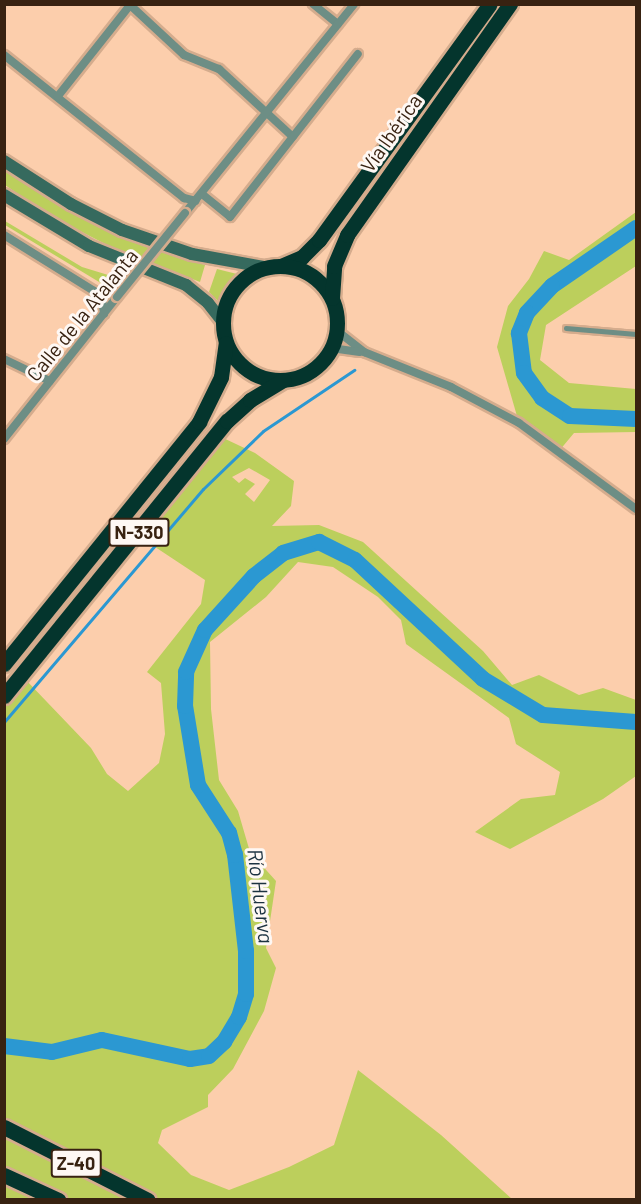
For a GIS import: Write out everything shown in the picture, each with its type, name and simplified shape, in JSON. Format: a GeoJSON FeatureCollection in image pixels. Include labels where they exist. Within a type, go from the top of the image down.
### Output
{"type":"FeatureCollection","features":[{"type":"Feature","properties":{"kind":"highway","name":"Vía Ibérica"},"geometry":{"type":"LineString","coordinates":[[275,267],[302,257],[319,240],[490,4]]}},
{"type":"Feature","properties":{"kind":"highway","name":"Vía Ibérica"},"geometry":{"type":"LineString","coordinates":[[332,298],[334,266],[347,235],[510,4]]}},
{"type":"Feature","properties":{"kind":"highway"},"geometry":{"type":"LineString","coordinates":[[275,267],[313,276],[332,298]]}},
{"type":"Feature","properties":{"kind":"highway","name":"N-330"},"geometry":{"type":"LineString","coordinates":[[4,664],[199,422],[222,377],[226,343],[223,322],[227,305],[240,284],[275,267]]}},
{"type":"Feature","properties":{"kind":"highway","name":"N-330"},"geometry":{"type":"LineString","coordinates":[[4,696],[227,421],[250,400],[283,380],[315,368],[331,348],[336,330],[332,298]]}},
{"type":"Feature","properties":{"kind":"highway"},"geometry":{"type":"LineString","coordinates":[[226,343],[251,372],[283,380]]}},
{"type":"Feature","properties":{"kind":"highway","name":"Z-40"},"geometry":{"type":"LineString","coordinates":[[4,1127],[148,1200]]}},
{"type":"Feature","properties":{"kind":"highway","name":"Z-40"},"geometry":{"type":"LineString","coordinates":[[4,1175],[58,1200]]}},
{"type":"Feature","properties":{"kind":"main road"},"geometry":{"type":"LineString","coordinates":[[4,161],[71,204],[122,230],[192,254],[275,267]]}},
{"type":"Feature","properties":{"kind":"main road"},"geometry":{"type":"LineString","coordinates":[[4,195],[89,246],[186,285],[202,298],[223,322]]}},
{"type":"Feature","properties":{"kind":"street"},"geometry":{"type":"LineString","coordinates":[[313,4],[338,24]]}},
{"type":"Feature","properties":{"kind":"street","name":"Calle de la Atalanta"},"geometry":{"type":"LineString","coordinates":[[4,439],[354,4]]}},
{"type":"Feature","properties":{"kind":"street"},"geometry":{"type":"LineString","coordinates":[[58,96],[130,5],[184,55],[219,69],[293,137]]}},
{"type":"Feature","properties":{"kind":"street"},"geometry":{"type":"LineString","coordinates":[[4,55],[183,198],[199,197],[230,218],[358,54]]}},
{"type":"Feature","properties":{"kind":"street"},"geometry":{"type":"LineString","coordinates":[[4,235],[94,291],[102,300],[104,314]]}},
{"type":"Feature","properties":{"kind":"street"},"geometry":{"type":"LineString","coordinates":[[336,330],[364,352]]}},
{"type":"Feature","properties":{"kind":"street"},"geometry":{"type":"LineString","coordinates":[[331,348],[364,352],[443,384],[519,423],[636,509]]}},
{"type":"Feature","properties":{"kind":"street"},"geometry":{"type":"LineString","coordinates":[[4,359],[50,381]]}},
{"type":"Feature","properties":{"kind":"lane"},"geometry":{"type":"LineString","coordinates":[[566,328],[636,334]]}},
{"type":"Feature","properties":{"kind":"green space"},"geometry":{"type":"Polygon","coordinates":[[[4,168],[42,195],[107,231],[205,265],[200,282],[113,248],[47,214],[5,185],[4,168]]]}},
{"type":"Feature","properties":{"kind":"green space"},"geometry":{"type":"Polygon","coordinates":[[[636,212],[636,266],[546,325],[540,360],[569,383],[636,389],[636,432],[574,433],[559,451],[519,423],[497,347],[508,306],[529,279],[544,251],[569,260],[636,212]]]}},
{"type":"Feature","properties":{"kind":"green space"},"geometry":{"type":"Polygon","coordinates":[[[5,221],[82,267],[118,278],[109,288],[5,225],[5,221]]]}},
{"type":"Feature","properties":{"kind":"green space"},"geometry":{"type":"Polygon","coordinates":[[[217,269],[237,274],[218,301],[209,292],[217,269]]]}},
{"type":"Feature","properties":{"kind":"green space"},"geometry":{"type":"Polygon","coordinates":[[[219,436],[255,453],[294,481],[291,506],[272,526],[319,525],[363,542],[483,651],[512,685],[539,675],[579,695],[603,688],[636,700],[636,776],[603,799],[510,849],[475,832],[521,799],[555,795],[560,772],[516,744],[509,718],[406,644],[401,620],[378,597],[333,567],[298,562],[266,597],[210,642],[211,709],[219,780],[238,811],[250,852],[276,881],[266,948],[276,968],[264,1011],[233,1069],[208,1095],[208,1107],[162,1130],[158,1143],[191,1175],[229,1190],[289,1167],[334,1145],[358,1070],[441,1135],[512,1199],[5,1200],[5,702],[25,679],[91,748],[107,774],[128,791],[159,763],[165,734],[161,683],[147,672],[201,604],[205,580],[140,537],[219,436]],[[249,468],[232,477],[239,483],[245,478],[255,484],[245,494],[254,502],[270,480],[249,468]]]}},
{"type":"Feature","properties":{"kind":"waterway","name":"Río Huerva"},"geometry":{"type":"LineString","coordinates":[[636,228],[552,286],[527,313],[519,333],[524,373],[542,398],[570,416],[636,419]]}},
{"type":"Feature","properties":{"kind":"waterway"},"geometry":{"type":"LineString","coordinates":[[4,722],[203,489],[263,431],[354,370]]}},
{"type":"Feature","properties":{"kind":"waterway","name":"Río Huerva"},"geometry":{"type":"LineString","coordinates":[[4,1046],[52,1052],[102,1040],[190,1059],[209,1056],[224,1042],[239,1017],[246,994],[246,951],[235,855],[229,833],[198,785],[185,706],[186,672],[205,630],[254,576],[283,553],[319,542],[355,560],[483,679],[543,715],[636,722]]}}]}
